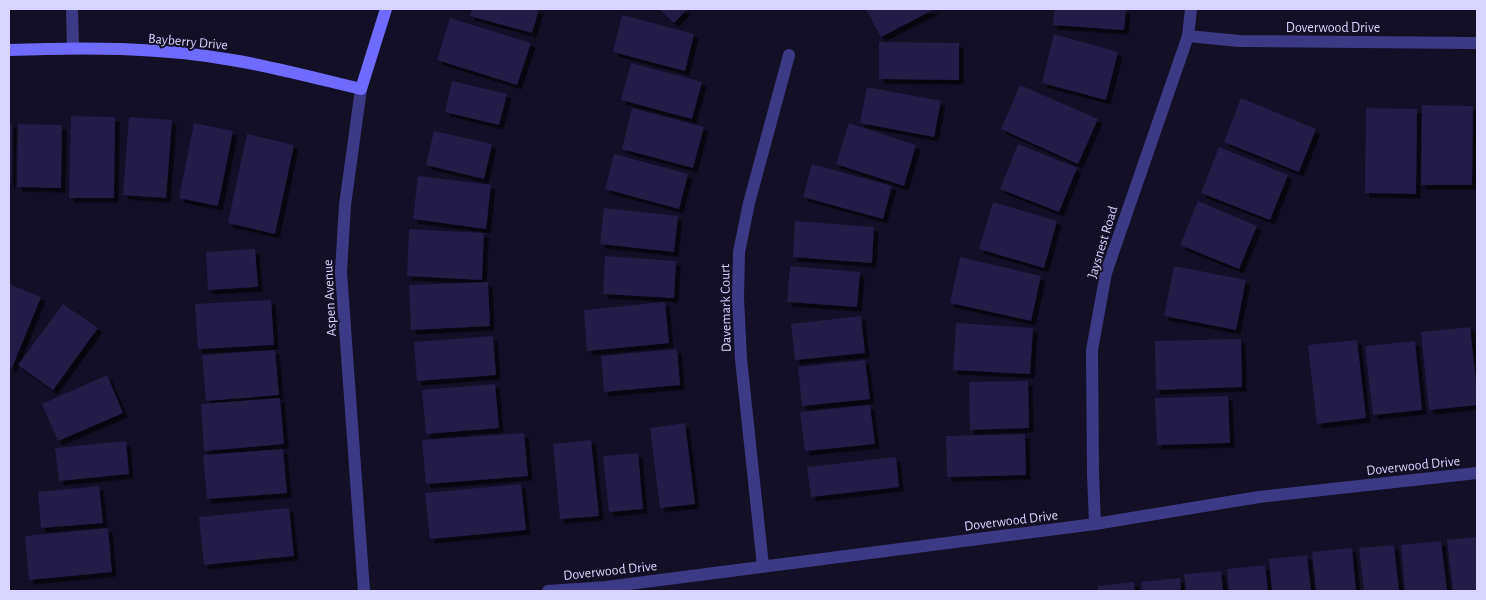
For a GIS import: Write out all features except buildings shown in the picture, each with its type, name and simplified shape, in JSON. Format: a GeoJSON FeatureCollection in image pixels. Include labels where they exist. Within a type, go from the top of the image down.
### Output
{"type":"FeatureCollection","features":[{"type":"Feature","properties":{"kind":"street"},"geometry":{"type":"LineString","coordinates":[[72,9],[73,48]]}},
{"type":"Feature","properties":{"kind":"street","name":"Aspen Avenue"},"geometry":{"type":"LineString","coordinates":[[364,591],[340,272],[345,205],[361,89],[386,9]]}},
{"type":"Feature","properties":{"kind":"street","name":"Jaysnest Road"},"geometry":{"type":"LineString","coordinates":[[1095,524],[1092,350],[1106,273],[1188,36],[1191,9]]}},
{"type":"Feature","properties":{"kind":"street","name":"Doverwood Drive"},"geometry":{"type":"LineString","coordinates":[[1188,36],[1239,41],[1477,43]]}},
{"type":"Feature","properties":{"kind":"street","name":"Bayberry Drive"},"geometry":{"type":"LineString","coordinates":[[9,50],[73,48],[179,53],[232,60],[361,89]]}},
{"type":"Feature","properties":{"kind":"street","name":"Davemark Court"},"geometry":{"type":"LineString","coordinates":[[764,566],[741,359],[738,298],[739,252],[749,203],[789,55]]}},
{"type":"Feature","properties":{"kind":"street","name":"Doverwood Drive"},"geometry":{"type":"LineString","coordinates":[[548,591],[606,587],[1095,524],[1259,497],[1477,472]]}}]}
